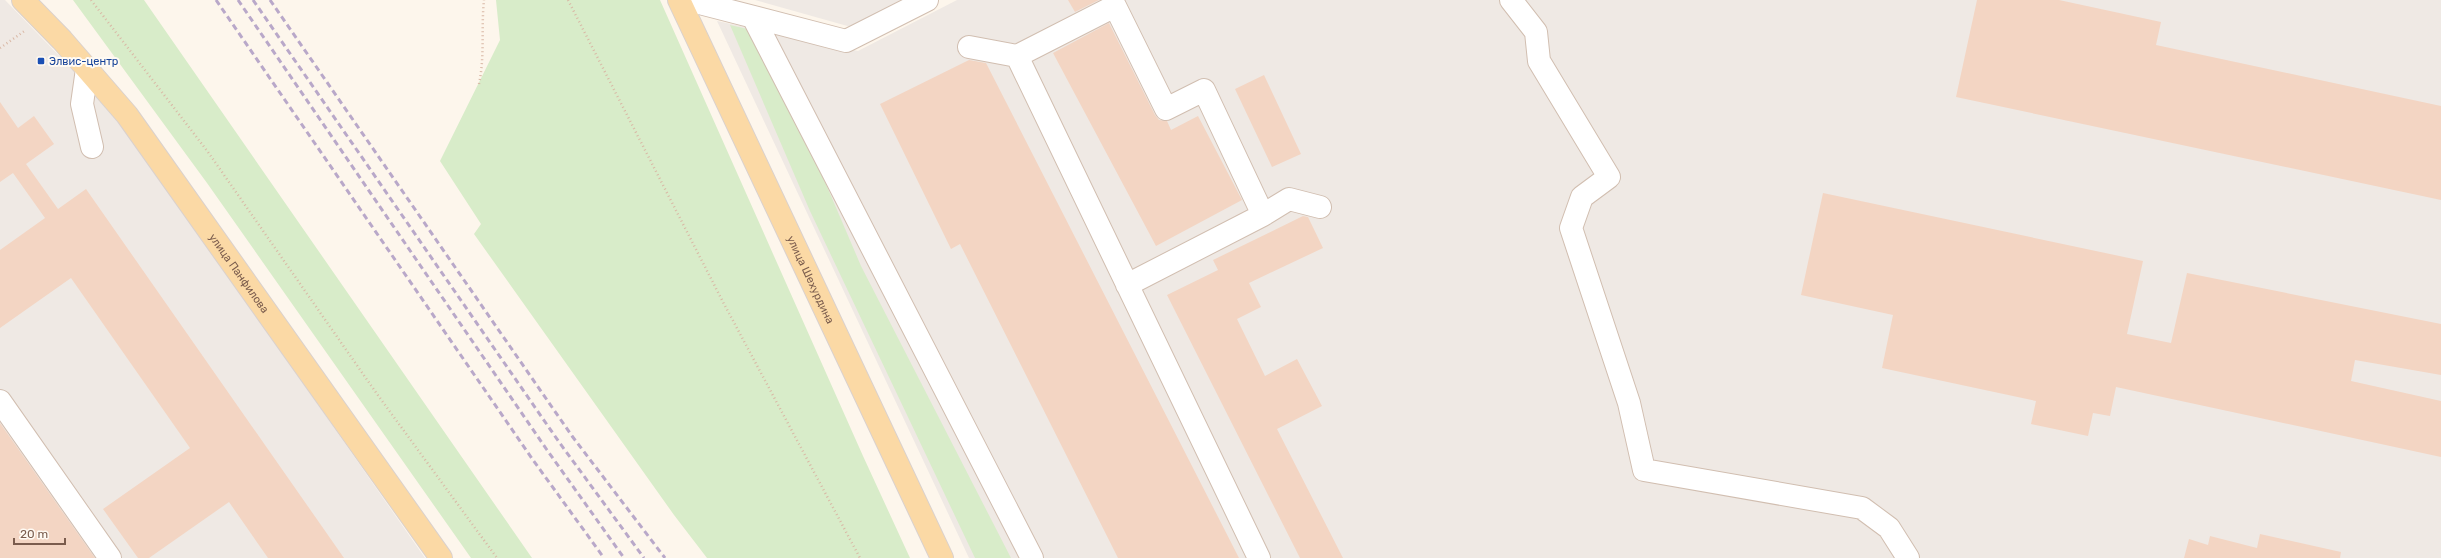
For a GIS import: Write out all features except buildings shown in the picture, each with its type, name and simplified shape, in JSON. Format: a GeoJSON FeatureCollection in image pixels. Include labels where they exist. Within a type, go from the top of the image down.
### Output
{"type":"FeatureCollection","features":[{"type":"Feature","properties":{"kind":"main road","name":"улица Панфилова"},"geometry":{"type":"LineString","coordinates":[[23,0],[87,69],[136,128],[441,558]]}},
{"type":"Feature","properties":{"kind":"main road","name":"улица Шехурдина"},"geometry":{"type":"LineString","coordinates":[[679,0],[942,558]]}},
{"type":"Feature","properties":{"kind":"lane"},"geometry":{"type":"LineString","coordinates":[[688,0],[846,41],[927,0]]}},
{"type":"Feature","properties":{"kind":"lane"},"geometry":{"type":"LineString","coordinates":[[1511,0],[1536,32],[1539,61],[1609,177],[1582,197],[1571,228],[1629,403],[1644,470],[1862,508],[1889,528],[1908,558]]}},
{"type":"Feature","properties":{"kind":"lane"},"geometry":{"type":"LineString","coordinates":[[969,47],[1017,56],[1115,6],[1166,109],[1204,90],[1263,214]]}},
{"type":"Feature","properties":{"kind":"lane"},"geometry":{"type":"LineString","coordinates":[[753,17],[1032,558]]}},
{"type":"Feature","properties":{"kind":"lane"},"geometry":{"type":"LineString","coordinates":[[1017,56],[1259,558]]}},
{"type":"Feature","properties":{"kind":"lane"},"geometry":{"type":"LineString","coordinates":[[87,69],[82,104],[92,147]]}},
{"type":"Feature","properties":{"kind":"lane"},"geometry":{"type":"LineString","coordinates":[[1127,285],[1263,214],[1289,198],[1320,207]]}},
{"type":"Feature","properties":{"kind":"lane"},"geometry":{"type":"LineString","coordinates":[[0,401],[110,558]]}},
{"type":"Feature","properties":{"kind":"path"},"geometry":{"type":"LineString","coordinates":[[91,0],[208,152],[377,394],[497,558]]}},
{"type":"Feature","properties":{"kind":"path"},"geometry":{"type":"LineString","coordinates":[[479,84],[483,53],[481,29],[484,0]]}},
{"type":"Feature","properties":{"kind":"path"},"geometry":{"type":"LineString","coordinates":[[568,0],[722,302],[860,558]]}},
{"type":"Feature","properties":{"kind":"path"},"geometry":{"type":"LineString","coordinates":[[0,48],[14,38]]}},
{"type":"Feature","properties":{"kind":"shaded area"},"geometry":{"type":"Polygon","coordinates":[[[0,0],[5,0],[105,103],[121,123],[425,558],[0,558],[0,0]]]}},
{"type":"Feature","properties":{"kind":"shaded area"},"geometry":{"type":"Polygon","coordinates":[[[755,0],[902,0],[851,27],[755,0]]]}},
{"type":"Feature","properties":{"kind":"shaded area"},"geometry":{"type":"Polygon","coordinates":[[[957,0],[2441,0],[2441,558],[969,558],[717,21],[858,51],[957,0]]]}},
{"type":"Feature","properties":{"kind":"green space"},"geometry":{"type":"Polygon","coordinates":[[[73,0],[144,0],[532,558],[471,558],[207,183],[73,0]]]}},
{"type":"Feature","properties":{"kind":"green space"},"geometry":{"type":"Polygon","coordinates":[[[496,0],[660,0],[910,558],[707,558],[674,515],[474,234],[481,224],[440,161],[500,40],[496,0]]]}},
{"type":"Feature","properties":{"kind":"green space"},"geometry":{"type":"Polygon","coordinates":[[[730,25],[761,32],[861,266],[1011,558],[975,558],[810,211],[730,25]]]}},
{"type":"Feature","properties":{"kind":"railway"},"geometry":{"type":"LineString","coordinates":[[216,0],[533,460],[604,558]]}},
{"type":"Feature","properties":{"kind":"railway"},"geometry":{"type":"LineString","coordinates":[[238,0],[547,450],[624,558]]}},
{"type":"Feature","properties":{"kind":"railway"},"geometry":{"type":"LineString","coordinates":[[253,0],[559,442],[644,558]]}},
{"type":"Feature","properties":{"kind":"railway"},"geometry":{"type":"LineString","coordinates":[[270,0],[572,436],[665,558]]}},
{"type":"Feature","properties":{"kind":"place","name":"Элвис-центр"},"geometry":{"type":"Point","coordinates":[41,61]}}]}
